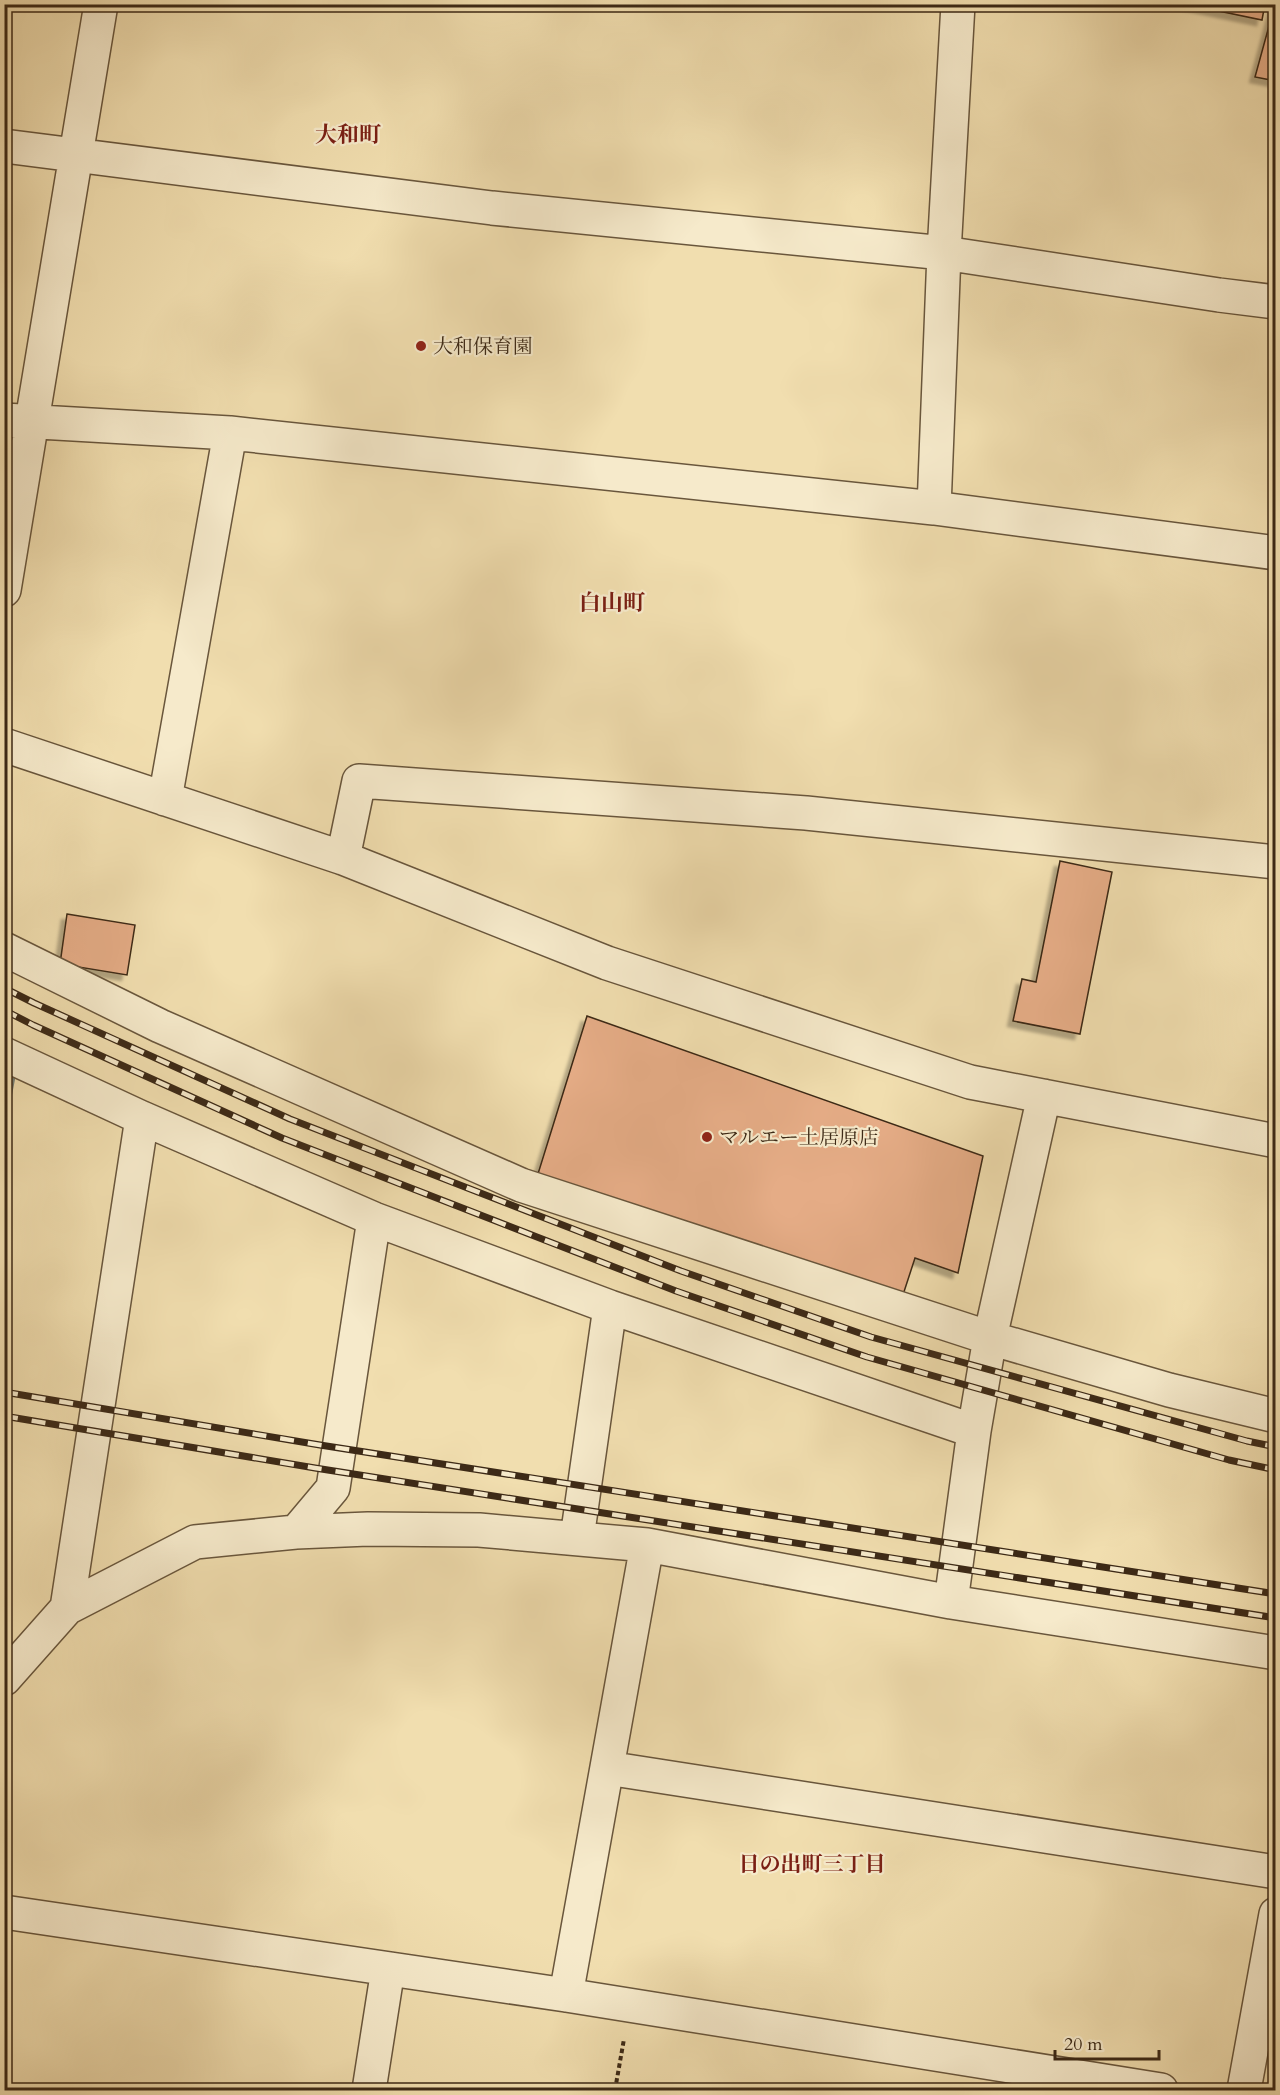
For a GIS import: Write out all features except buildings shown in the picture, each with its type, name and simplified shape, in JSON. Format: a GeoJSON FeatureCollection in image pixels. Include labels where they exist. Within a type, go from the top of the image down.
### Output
{"type":"FeatureCollection","features":[{"type":"Feature","properties":{"kind":"street"},"geometry":{"type":"LineString","coordinates":[[4,590],[19,421],[77,154],[101,4]]}},
{"type":"Feature","properties":{"kind":"street"},"geometry":{"type":"LineString","coordinates":[[934,508],[944,253],[958,4]]}},
{"type":"Feature","properties":{"kind":"street"},"geometry":{"type":"LineString","coordinates":[[4,146],[492,208],[944,253],[1219,296],[1275,302]]}},
{"type":"Feature","properties":{"kind":"street"},"geometry":{"type":"LineString","coordinates":[[19,421],[230,433],[934,508],[1275,553]]}},
{"type":"Feature","properties":{"kind":"street"},"geometry":{"type":"LineString","coordinates":[[165,799],[230,433]]}},
{"type":"Feature","properties":{"kind":"street"},"geometry":{"type":"LineString","coordinates":[[4,745],[343,858],[608,963],[970,1082],[1275,1141]]}},
{"type":"Feature","properties":{"kind":"street"},"geometry":{"type":"LineString","coordinates":[[343,858],[359,781],[806,813],[1275,862]]}},
{"type":"Feature","properties":{"kind":"street"},"geometry":{"type":"LineString","coordinates":[[4,949],[160,1026],[521,1185],[990,1338],[1169,1389],[1275,1416]]}},
{"type":"Feature","properties":{"kind":"street"},"geometry":{"type":"LineString","coordinates":[[4,1054],[142,1118],[374,1219],[610,1307],[974,1431]]}},
{"type":"Feature","properties":{"kind":"street"},"geometry":{"type":"LineString","coordinates":[[951,1602],[974,1431],[990,1338],[1044,1096]]}},
{"type":"Feature","properties":{"kind":"street"},"geometry":{"type":"LineString","coordinates":[[67,1608],[142,1118]]}},
{"type":"Feature","properties":{"kind":"street"},"geometry":{"type":"LineString","coordinates":[[297,1532],[333,1488],[374,1219]]}},
{"type":"Feature","properties":{"kind":"street"},"geometry":{"type":"LineString","coordinates":[[577,1538],[610,1307]]}},
{"type":"Feature","properties":{"kind":"street"},"geometry":{"type":"LineString","coordinates":[[4,1679],[67,1608],[195,1542],[297,1532],[368,1529],[479,1530],[647,1545],[951,1602],[1275,1653]]}},
{"type":"Feature","properties":{"kind":"street"},"geometry":{"type":"LineString","coordinates":[[566,1995],[647,1545]]}},
{"type":"Feature","properties":{"kind":"street"},"geometry":{"type":"LineString","coordinates":[[607,1768],[1275,1872]]}},
{"type":"Feature","properties":{"kind":"street"},"geometry":{"type":"LineString","coordinates":[[4,1912],[566,1995],[1161,2091]]}},
{"type":"Feature","properties":{"kind":"street"},"geometry":{"type":"LineString","coordinates":[[1245,2091],[1275,1914]]}},
{"type":"Feature","properties":{"kind":"street"},"geometry":{"type":"LineString","coordinates":[[369,2091],[388,1969]]}},
{"type":"Feature","properties":{"kind":"path"},"geometry":{"type":"LineString","coordinates":[[615,2091],[631,2006]]}},
{"type":"Feature","properties":{"kind":"waterway"},"geometry":{"type":"LineString","coordinates":[[4,1110],[10,1079]]}},
{"type":"Feature","properties":{"kind":"railway"},"geometry":{"type":"LineString","coordinates":[[4,988],[290,1119],[681,1271],[871,1337],[1247,1441],[1276,1447]]}},
{"type":"Feature","properties":{"kind":"railway"},"geometry":{"type":"LineString","coordinates":[[4,1010],[282,1138],[676,1291],[867,1357],[1229,1460],[1276,1470]]}},
{"type":"Feature","properties":{"kind":"railway"},"geometry":{"type":"LineString","coordinates":[[4,1392],[320,1445],[1276,1594]]}},
{"type":"Feature","properties":{"kind":"railway"},"geometry":{"type":"LineString","coordinates":[[4,1416],[315,1468],[1276,1618]]}},
{"type":"Feature","properties":{"kind":"place","name":"大和保育園"},"geometry":{"type":"Point","coordinates":[421,346]}},
{"type":"Feature","properties":{"kind":"place","name":"マルエー土居原店"},"geometry":{"type":"Point","coordinates":[707,1137]}},
{"type":"Feature","properties":{"kind":"district","name":"大和町"},"geometry":{"type":"Point","coordinates":[348,135]}},
{"type":"Feature","properties":{"kind":"district","name":"白山町"},"geometry":{"type":"Point","coordinates":[612,603]}},
{"type":"Feature","properties":{"kind":"district","name":"日の出町三丁目"},"geometry":{"type":"Point","coordinates":[812,1864]}}]}
